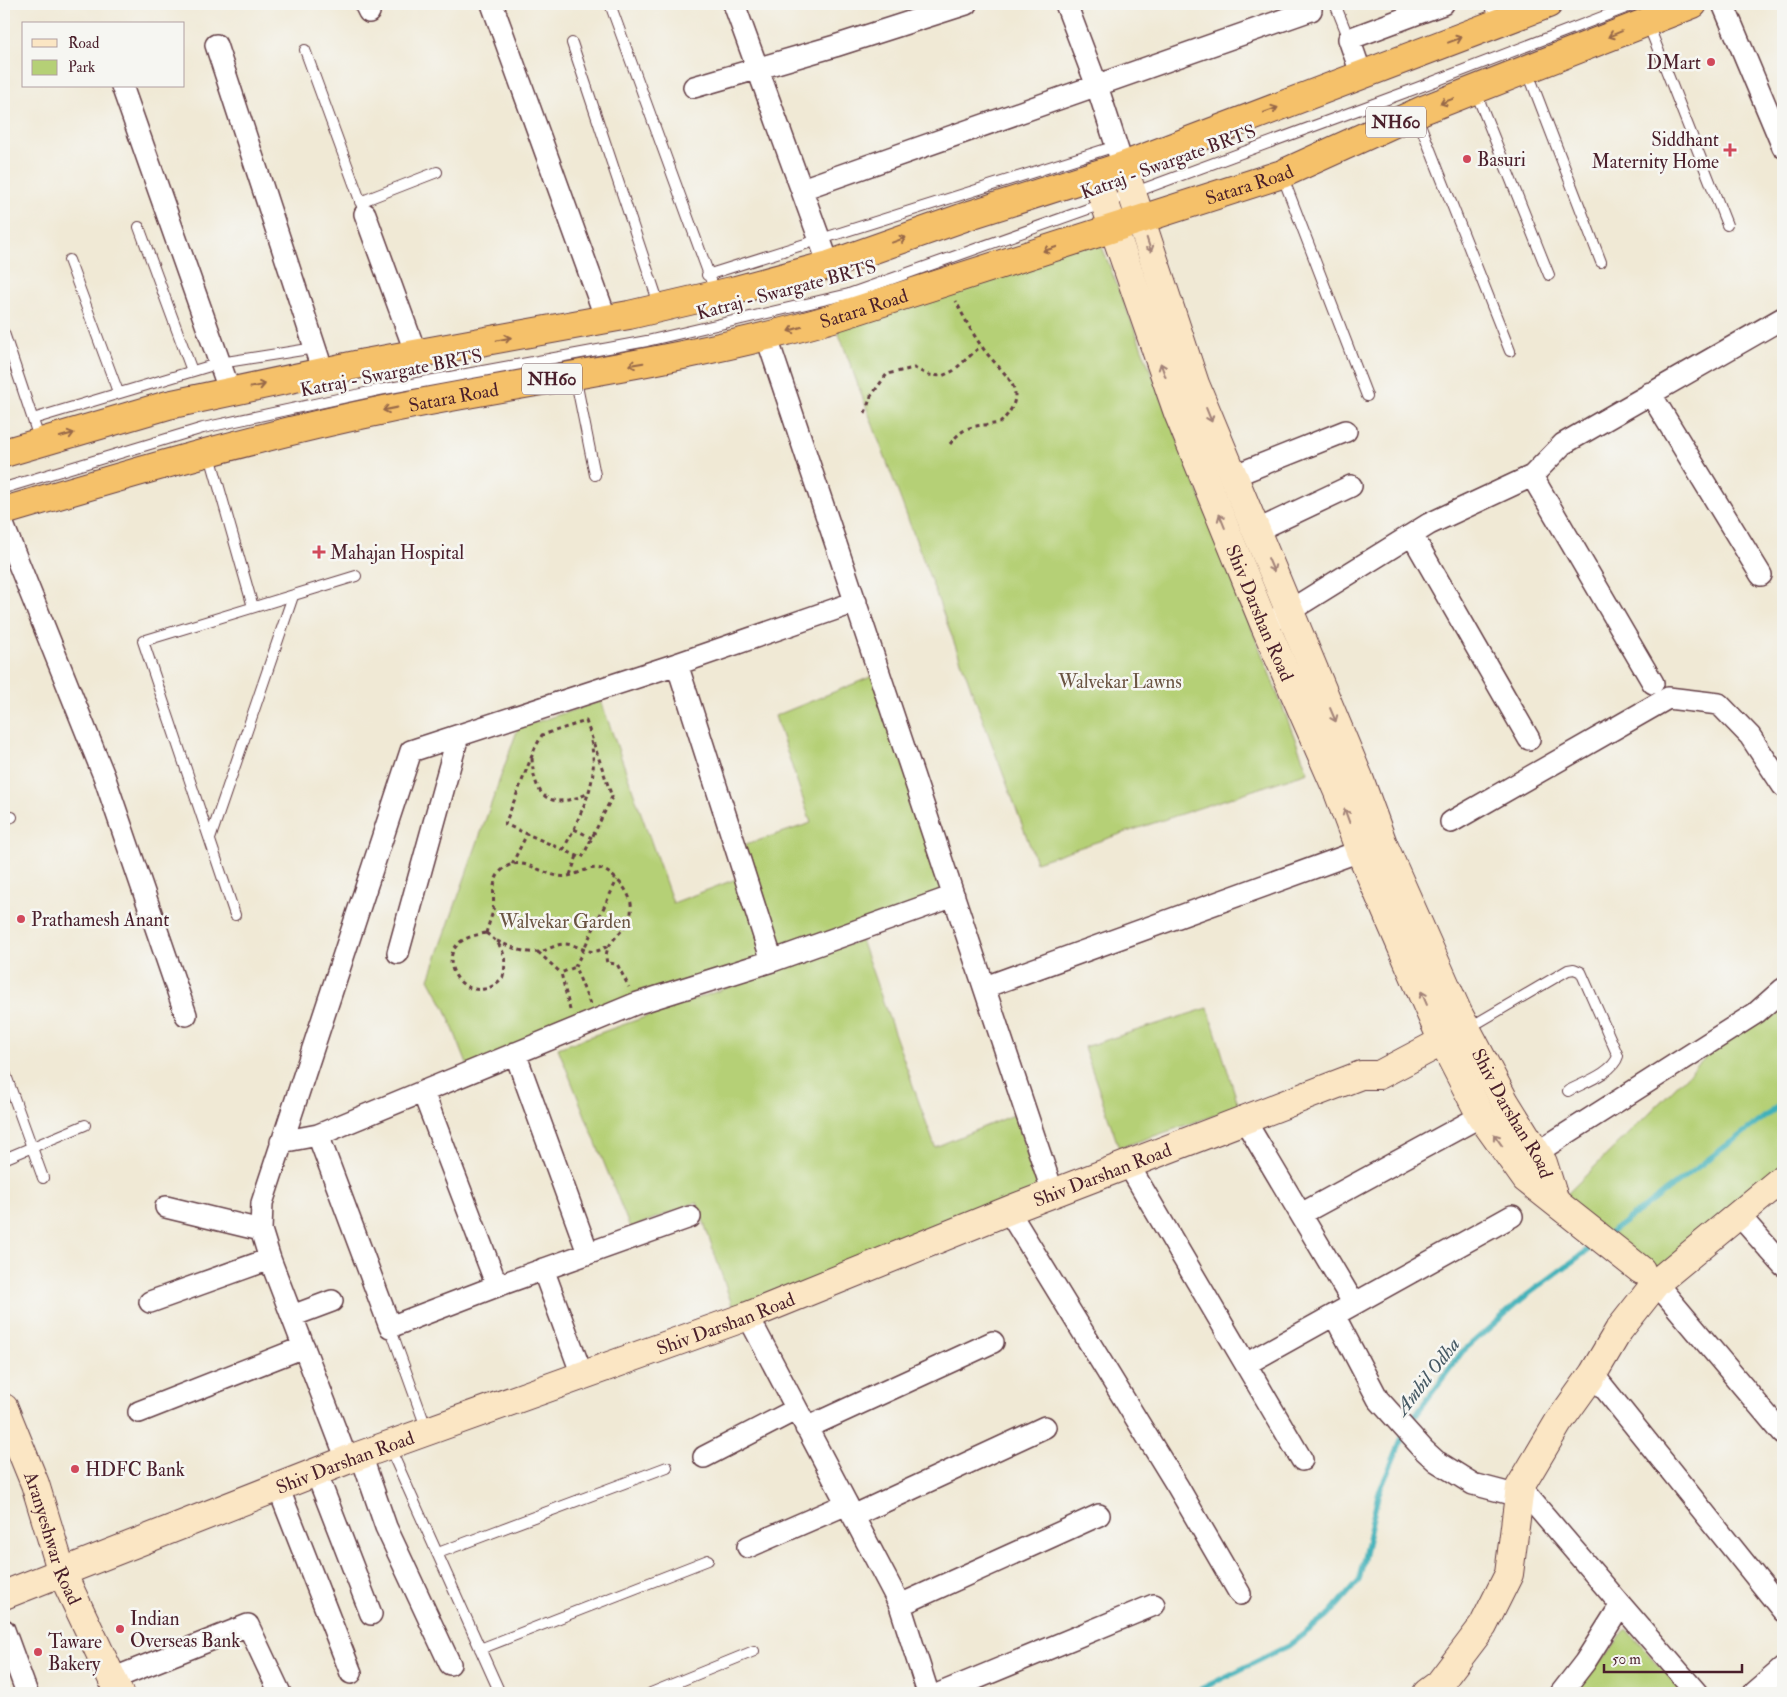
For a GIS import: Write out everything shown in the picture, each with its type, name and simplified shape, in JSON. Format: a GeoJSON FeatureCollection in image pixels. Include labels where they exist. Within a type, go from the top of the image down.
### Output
{"type":"FeatureCollection","features":[{"type":"Feature","properties":{"kind":"highway","name":"NH60"},"geometry":{"type":"LineString","coordinates":[[4,454],[37,431],[230,392],[319,360],[416,354],[606,319],[660,308],[712,285],[829,265],[965,217],[1095,175],[1120,156],[1362,76],[1494,14],[1548,4]]}},
{"type":"Feature","properties":{"kind":"highway","name":"Satara Road"},"geometry":{"type":"LineString","coordinates":[[4,511],[209,451],[383,410],[767,338],[948,282],[1282,174],[1416,114],[1526,69],[1641,13],[1692,4]]}},
{"type":"Feature","properties":{"kind":"street"},"geometry":{"type":"LineString","coordinates":[[492,4],[606,319]]}},
{"type":"Feature","properties":{"kind":"street"},"geometry":{"type":"LineString","coordinates":[[734,4],[829,265]]}},
{"type":"Feature","properties":{"kind":"street"},"geometry":{"type":"LineString","coordinates":[[694,86],[966,4]]}},
{"type":"Feature","properties":{"kind":"street"},"geometry":{"type":"LineString","coordinates":[[1066,4],[1097,86],[1120,156]]}},
{"type":"Feature","properties":{"kind":"street"},"geometry":{"type":"LineString","coordinates":[[1362,76],[1349,39],[1443,4]]}},
{"type":"Feature","properties":{"kind":"street"},"geometry":{"type":"LineString","coordinates":[[1723,4],[1783,147]]}},
{"type":"Feature","properties":{"kind":"street"},"geometry":{"type":"LineString","coordinates":[[802,189],[1311,10]]}},
{"type":"Feature","properties":{"kind":"street"},"geometry":{"type":"LineString","coordinates":[[216,45],[319,360]]}},
{"type":"Feature","properties":{"kind":"street"},"geometry":{"type":"LineString","coordinates":[[123,88],[230,392]]}},
{"type":"Feature","properties":{"kind":"street","name":"Shiv Darshan Road"},"geometry":{"type":"LineString","coordinates":[[1120,156],[1130,194],[1141,220],[1195,384],[1359,778],[1451,1028],[1481,1116],[1527,1159]]}},
{"type":"Feature","properties":{"kind":"street","name":"Shiv Darshan Road"},"geometry":{"type":"LineString","coordinates":[[1095,175],[1178,413],[1265,626],[1338,792],[1360,851],[1451,1028],[1505,1102],[1527,1159],[1526,1179],[1648,1277]]}},
{"type":"Feature","properties":{"kind":"street"},"geometry":{"type":"LineString","coordinates":[[362,208],[416,354]]}},
{"type":"Feature","properties":{"kind":"street"},"geometry":{"type":"LineString","coordinates":[[1265,626],[1429,524],[1532,476],[1563,444],[1650,393],[1782,321]]}},
{"type":"Feature","properties":{"kind":"street"},"geometry":{"type":"LineString","coordinates":[[767,338],[1053,1193]]}},
{"type":"Feature","properties":{"kind":"street"},"geometry":{"type":"LineString","coordinates":[[1650,393],[1761,575]]}},
{"type":"Feature","properties":{"kind":"street"},"geometry":{"type":"LineString","coordinates":[[1233,476],[1346,431]]}},
{"type":"Feature","properties":{"kind":"street"},"geometry":{"type":"LineString","coordinates":[[1532,476],[1653,683]]}},
{"type":"Feature","properties":{"kind":"street"},"geometry":{"type":"LineString","coordinates":[[1256,531],[1351,486]]}},
{"type":"Feature","properties":{"kind":"street"},"geometry":{"type":"LineString","coordinates":[[4,528],[104,776],[186,1015]]}},
{"type":"Feature","properties":{"kind":"street"},"geometry":{"type":"LineString","coordinates":[[1412,535],[1529,739]]}},
{"type":"Feature","properties":{"kind":"street"},"geometry":{"type":"LineString","coordinates":[[450,1664],[304,1347],[270,1259],[261,1230],[262,1203],[281,1142],[411,751],[678,664],[856,602]]}},
{"type":"Feature","properties":{"kind":"street"},"geometry":{"type":"LineString","coordinates":[[678,664],[772,961]]}},
{"type":"Feature","properties":{"kind":"street"},"geometry":{"type":"LineString","coordinates":[[1451,822],[1668,698],[1719,704],[1750,736],[1783,786]]}},
{"type":"Feature","properties":{"kind":"street"},"geometry":{"type":"LineString","coordinates":[[398,953],[458,736]]}},
{"type":"Feature","properties":{"kind":"street"},"geometry":{"type":"LineString","coordinates":[[984,987],[1360,851]]}},
{"type":"Feature","properties":{"kind":"street"},"geometry":{"type":"LineString","coordinates":[[281,1142],[318,1135],[635,1004],[772,961],[954,896]]}},
{"type":"Feature","properties":{"kind":"street"},"geometry":{"type":"LineString","coordinates":[[1527,1159],[1756,1013],[1783,989]]}},
{"type":"Feature","properties":{"kind":"street","name":"Shiv Darshan Road"},"geometry":{"type":"LineString","coordinates":[[4,1595],[354,1457],[748,1316],[1008,1210],[1244,1118],[1361,1075],[1379,1075],[1451,1028]]}},
{"type":"Feature","properties":{"kind":"street"},"geometry":{"type":"LineString","coordinates":[[515,1053],[588,1253]]}},
{"type":"Feature","properties":{"kind":"street"},"geometry":{"type":"LineString","coordinates":[[424,1092],[498,1286]]}},
{"type":"Feature","properties":{"kind":"street"},"geometry":{"type":"LineString","coordinates":[[1301,1214],[1481,1116]]}},
{"type":"Feature","properties":{"kind":"street"},"geometry":{"type":"LineString","coordinates":[[1244,1118],[1354,1304]]}},
{"type":"Feature","properties":{"kind":"street"},"geometry":{"type":"LineString","coordinates":[[318,1135],[390,1328],[543,1269],[690,1216]]}},
{"type":"Feature","properties":{"kind":"street"},"geometry":{"type":"LineString","coordinates":[[1128,1164],[1302,1460]]}},
{"type":"Feature","properties":{"kind":"street"},"geometry":{"type":"LineString","coordinates":[[1427,1693],[1438,1684],[1483,1626],[1509,1574],[1520,1495],[1558,1423],[1593,1374],[1648,1277],[1738,1214],[1783,1178]]}},
{"type":"Feature","properties":{"kind":"street"},"geometry":{"type":"LineString","coordinates":[[166,1207],[261,1230]]}},
{"type":"Feature","properties":{"kind":"street"},"geometry":{"type":"LineString","coordinates":[[1008,1210],[1178,1487],[1240,1594]]}},
{"type":"Feature","properties":{"kind":"street"},"geometry":{"type":"LineString","coordinates":[[1738,1214],[1783,1265]]}},
{"type":"Feature","properties":{"kind":"street"},"geometry":{"type":"LineString","coordinates":[[1246,1364],[1512,1216]]}},
{"type":"Feature","properties":{"kind":"street"},"geometry":{"type":"LineString","coordinates":[[150,1302],[270,1259]]}},
{"type":"Feature","properties":{"kind":"street"},"geometry":{"type":"LineString","coordinates":[[543,1269],[582,1376]]}},
{"type":"Feature","properties":{"kind":"street"},"geometry":{"type":"LineString","coordinates":[[1648,1277],[1783,1434]]}},
{"type":"Feature","properties":{"kind":"street"},"geometry":{"type":"LineString","coordinates":[[292,1316],[332,1300]]}},
{"type":"Feature","properties":{"kind":"street"},"geometry":{"type":"LineString","coordinates":[[1334,1315],[1378,1398],[1424,1450],[1436,1461],[1473,1484],[1520,1495],[1621,1605],[1698,1693]]}},
{"type":"Feature","properties":{"kind":"street"},"geometry":{"type":"LineString","coordinates":[[748,1316],[900,1605],[928,1693]]}},
{"type":"Feature","properties":{"kind":"street"},"geometry":{"type":"LineString","coordinates":[[806,1428],[992,1342]]}},
{"type":"Feature","properties":{"kind":"street"},"geometry":{"type":"LineString","coordinates":[[139,1412],[304,1347]]}},
{"type":"Feature","properties":{"kind":"street"},"geometry":{"type":"LineString","coordinates":[[1593,1374],[1783,1611]]}},
{"type":"Feature","properties":{"kind":"street","name":"Aranyeshwar Road"},"geometry":{"type":"LineString","coordinates":[[4,1408],[35,1484],[62,1573],[116,1686]]}},
{"type":"Feature","properties":{"kind":"street"},"geometry":{"type":"LineString","coordinates":[[704,1457],[797,1409]]}},
{"type":"Feature","properties":{"kind":"street"},"geometry":{"type":"LineString","coordinates":[[748,1547],[850,1510],[1045,1427]]}},
{"type":"Feature","properties":{"kind":"street"},"geometry":{"type":"LineString","coordinates":[[316,1472],[371,1614]]}},
{"type":"Feature","properties":{"kind":"street"},"geometry":{"type":"LineString","coordinates":[[278,1487],[351,1674]]}},
{"type":"Feature","properties":{"kind":"street"},"geometry":{"type":"LineString","coordinates":[[900,1605],[1099,1515]]}},
{"type":"Feature","properties":{"kind":"street"},"geometry":{"type":"LineString","coordinates":[[941,1693],[1154,1605]]}},
{"type":"Feature","properties":{"kind":"street"},"geometry":{"type":"LineString","coordinates":[[1561,1693],[1585,1662],[1621,1605]]}},
{"type":"Feature","properties":{"kind":"street"},"geometry":{"type":"LineString","coordinates":[[116,1686],[248,1625],[280,1693]]}},
{"type":"Feature","properties":{"kind":"street"},"geometry":{"type":"LineString","coordinates":[[4,1630],[27,1693]]}},
{"type":"Feature","properties":{"kind":"street"},"geometry":{"type":"LineString","coordinates":[[1754,1693],[1783,1668]]}},
{"type":"Feature","properties":{"kind":"lane"},"geometry":{"type":"LineString","coordinates":[[610,4],[712,285],[820,240],[1120,156]]}},
{"type":"Feature","properties":{"kind":"lane"},"geometry":{"type":"LineString","coordinates":[[1335,4],[1349,39]]}},
{"type":"Feature","properties":{"kind":"lane"},"geometry":{"type":"LineString","coordinates":[[1641,13],[1727,225]]}},
{"type":"Feature","properties":{"kind":"lane","name":"Katraj - Swargate BRTS"},"geometry":{"type":"LineString","coordinates":[[4,488],[203,428],[379,390],[647,341],[840,296],[1130,194],[1408,91],[1641,13]]}},
{"type":"Feature","properties":{"kind":"lane"},"geometry":{"type":"LineString","coordinates":[[572,42],[660,308]]}},
{"type":"Feature","properties":{"kind":"lane"},"geometry":{"type":"LineString","coordinates":[[305,50],[362,208],[437,172]]}},
{"type":"Feature","properties":{"kind":"lane"},"geometry":{"type":"LineString","coordinates":[[1526,69],[1601,262]]}},
{"type":"Feature","properties":{"kind":"lane"},"geometry":{"type":"LineString","coordinates":[[1475,90],[1549,275]]}},
{"type":"Feature","properties":{"kind":"lane"},"geometry":{"type":"LineString","coordinates":[[1416,114],[1510,351]]}},
{"type":"Feature","properties":{"kind":"lane"},"geometry":{"type":"LineString","coordinates":[[1282,174],[1368,396]]}},
{"type":"Feature","properties":{"kind":"lane"},"geometry":{"type":"LineString","coordinates":[[139,227],[192,371]]}},
{"type":"Feature","properties":{"kind":"lane"},"geometry":{"type":"LineString","coordinates":[[69,260],[118,392]]}},
{"type":"Feature","properties":{"kind":"lane"},"geometry":{"type":"LineString","coordinates":[[4,333],[37,431],[118,392],[220,363],[319,360]]}},
{"type":"Feature","properties":{"kind":"lane"},"geometry":{"type":"LineString","coordinates":[[574,375],[595,475]]}},
{"type":"Feature","properties":{"kind":"lane"},"geometry":{"type":"LineString","coordinates":[[209,451],[253,607]]}},
{"type":"Feature","properties":{"kind":"lane"},"geometry":{"type":"LineString","coordinates":[[235,915],[143,641],[356,576]]}},
{"type":"Feature","properties":{"kind":"lane"},"geometry":{"type":"LineString","coordinates":[[210,839],[293,596]]}},
{"type":"Feature","properties":{"kind":"lane"},"geometry":{"type":"LineString","coordinates":[[1451,1028],[1568,970],[1574,969],[1581,972],[1618,1056],[1616,1063],[1602,1073],[1568,1091]]}},
{"type":"Feature","properties":{"kind":"lane"},"geometry":{"type":"LineString","coordinates":[[4,1070],[43,1178]]}},
{"type":"Feature","properties":{"kind":"lane"},"geometry":{"type":"LineString","coordinates":[[4,1159],[86,1125]]}},
{"type":"Feature","properties":{"kind":"lane"},"geometry":{"type":"LineString","coordinates":[[390,1328],[428,1431]]}},
{"type":"Feature","properties":{"kind":"lane"},"geometry":{"type":"LineString","coordinates":[[389,1445],[500,1693]]}},
{"type":"Feature","properties":{"kind":"lane"},"geometry":{"type":"LineString","coordinates":[[438,1554],[667,1467]]}},
{"type":"Feature","properties":{"kind":"lane"},"geometry":{"type":"LineString","coordinates":[[480,1649],[708,1560]]}},
{"type":"Feature","properties":{"kind":"lane"},"geometry":{"type":"LineString","coordinates":[[651,1693],[754,1651]]}},
{"type":"Feature","properties":{"kind":"path"},"geometry":{"type":"LineString","coordinates":[[948,282],[981,346],[1011,379],[1015,396],[1011,412],[1000,423],[970,425],[958,433],[950,444]]}},
{"type":"Feature","properties":{"kind":"path"},"geometry":{"type":"LineString","coordinates":[[865,412],[871,396],[888,374],[914,368],[928,376],[942,376],[953,371],[981,346]]}},
{"type":"Feature","properties":{"kind":"path"},"geometry":{"type":"LineString","coordinates":[[586,721],[612,797],[582,858],[505,824],[532,754],[542,735],[586,721]]}},
{"type":"Feature","properties":{"kind":"path"},"geometry":{"type":"LineString","coordinates":[[563,850],[589,792],[595,770],[589,729]]}},
{"type":"Feature","properties":{"kind":"path"},"geometry":{"type":"LineString","coordinates":[[532,754],[534,777],[538,789],[552,801],[570,801],[589,792]]}},
{"type":"Feature","properties":{"kind":"path"},"geometry":{"type":"LineString","coordinates":[[574,829],[592,838]]}},
{"type":"Feature","properties":{"kind":"path"},"geometry":{"type":"LineString","coordinates":[[486,933],[493,910],[496,880],[502,871],[512,864],[527,834]]}},
{"type":"Feature","properties":{"kind":"path"},"geometry":{"type":"LineString","coordinates":[[570,875],[577,856]]}},
{"type":"Feature","properties":{"kind":"path"},"geometry":{"type":"LineString","coordinates":[[496,940],[506,957],[503,977],[484,989],[469,990],[454,974],[451,962],[453,951],[458,943],[468,937],[486,933],[496,940],[524,951],[538,952],[566,944],[583,951],[602,950],[620,935],[630,917],[630,900],[617,880],[604,869],[589,868],[570,875],[559,876],[522,863],[512,864]]}},
{"type":"Feature","properties":{"kind":"path"},"geometry":{"type":"LineString","coordinates":[[561,972],[575,967],[617,880]]}},
{"type":"Feature","properties":{"kind":"path"},"geometry":{"type":"LineString","coordinates":[[609,945],[605,954],[608,963],[617,964],[621,969],[635,1004]]}},
{"type":"Feature","properties":{"kind":"path"},"geometry":{"type":"LineString","coordinates":[[538,952],[561,972],[574,1028]]}},
{"type":"Feature","properties":{"kind":"path"},"geometry":{"type":"LineString","coordinates":[[575,967],[597,1021]]}},
{"type":"Feature","properties":{"kind":"green space","name":"Walvekar Lawns"},"geometry":{"type":"Polygon","coordinates":[[[1097,234],[1308,772],[1036,862],[833,318],[1097,234]]]}},
{"type":"Feature","properties":{"kind":"green space"},"geometry":{"type":"Polygon","coordinates":[[[873,676],[954,896],[779,958],[736,848],[811,823],[775,716],[873,676]]]}},
{"type":"Feature","properties":{"kind":"green space","name":"Walvekar Garden"},"geometry":{"type":"Polygon","coordinates":[[[601,701],[673,903],[744,876],[772,961],[470,1072],[445,1008],[429,979],[518,728],[601,701]]]}},
{"type":"Feature","properties":{"kind":"green space"},"geometry":{"type":"Polygon","coordinates":[[[861,940],[935,1147],[1015,1114],[1041,1197],[737,1320],[697,1202],[630,1228],[558,1048],[861,940]]]}},
{"type":"Feature","properties":{"kind":"green space"},"geometry":{"type":"Polygon","coordinates":[[[1783,981],[1783,1170],[1655,1271],[1563,1198],[1783,981]]]}},
{"type":"Feature","properties":{"kind":"green space"},"geometry":{"type":"Polygon","coordinates":[[[1208,1008],[1239,1107],[1119,1148],[1084,1047],[1208,1008]]]}},
{"type":"Feature","properties":{"kind":"green space"},"geometry":{"type":"Polygon","coordinates":[[[1627,1629],[1684,1693],[1574,1693],[1627,1629]]]}},
{"type":"Feature","properties":{"kind":"waterway","name":"Ambil Odha"},"geometry":{"type":"LineString","coordinates":[[1609,1234],[1783,1103]]}},
{"type":"Feature","properties":{"kind":"waterway","name":"Ambil Odha"},"geometry":{"type":"LineString","coordinates":[[1408,1425],[1462,1352],[1523,1298],[1596,1244]]}},
{"type":"Feature","properties":{"kind":"waterway","name":"Ambil Odha"},"geometry":{"type":"LineString","coordinates":[[1193,1693],[1288,1646],[1330,1614],[1359,1580],[1378,1495],[1404,1434]]}},
{"type":"Feature","properties":{"kind":"place","name":"DMart"},"geometry":{"type":"Point","coordinates":[1711,62]}},
{"type":"Feature","properties":{"kind":"place","name":"Siddhant Maternity Home"},"geometry":{"type":"Point","coordinates":[1730,150]}},
{"type":"Feature","properties":{"kind":"place","name":"Basuri"},"geometry":{"type":"Point","coordinates":[1467,159]}},
{"type":"Feature","properties":{"kind":"place","name":"Mahajan Hospital"},"geometry":{"type":"Point","coordinates":[319,552]}},
{"type":"Feature","properties":{"kind":"place","name":"Prathamesh Anant"},"geometry":{"type":"Point","coordinates":[21,919]}},
{"type":"Feature","properties":{"kind":"place","name":"HDFC Bank"},"geometry":{"type":"Point","coordinates":[75,1469]}},
{"type":"Feature","properties":{"kind":"place","name":"Indian Overseas Bank"},"geometry":{"type":"Point","coordinates":[120,1629]}},
{"type":"Feature","properties":{"kind":"place","name":"Taware Bakery"},"geometry":{"type":"Point","coordinates":[38,1652]}}]}
